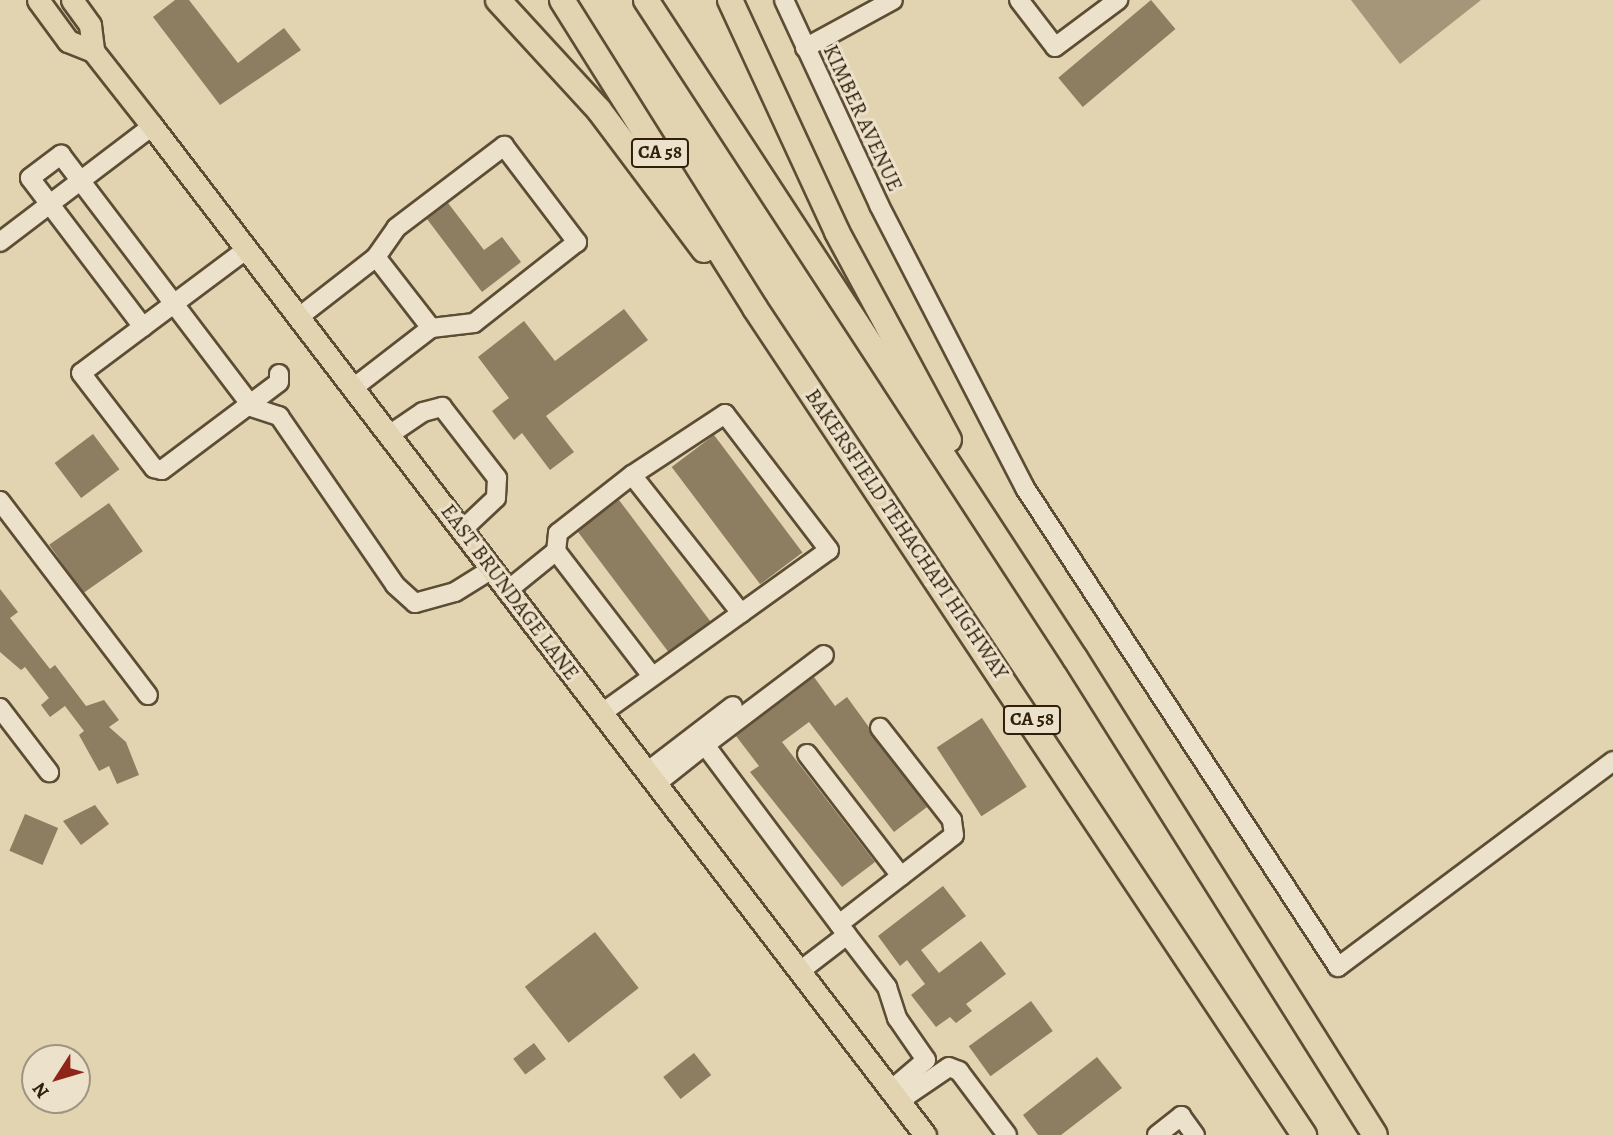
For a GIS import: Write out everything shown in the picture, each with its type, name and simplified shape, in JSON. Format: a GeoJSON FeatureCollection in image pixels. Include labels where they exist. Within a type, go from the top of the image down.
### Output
{"type":"FeatureCollection","features":[{"type":"Feature","properties":{"kind":"highway"},"geometry":{"type":"LineString","coordinates":[[498,0],[599,110],[712,261],[755,308]]}},
{"type":"Feature","properties":{"kind":"highway","name":"BAKERSFIELD TEHACHAPI HIGHWAY"},"geometry":{"type":"LineString","coordinates":[[562,0],[755,308],[1304,1135]]}},
{"type":"Feature","properties":{"kind":"highway"},"geometry":{"type":"LineString","coordinates":[[646,0],[978,512],[1375,1135]]}},
{"type":"Feature","properties":{"kind":"highway"},"geometry":{"type":"LineString","coordinates":[[730,0],[794,145],[956,453],[978,512]]}},
{"type":"Feature","properties":{"kind":"main road","name":"EAST BRUNDAGE LANE"},"geometry":{"type":"LineString","coordinates":[[38,0],[68,41],[93,51],[152,126],[925,1135]]}},
{"type":"Feature","properties":{"kind":"main road","name":"EAST BRUNDAGE LANE"},"geometry":{"type":"LineString","coordinates":[[72,0],[90,25],[93,51]]}},
{"type":"Feature","properties":{"kind":"street","name":"KIMBER AVENUE"},"geometry":{"type":"LineString","coordinates":[[784,0],[904,254],[1025,488],[1338,967],[1613,761]]}},
{"type":"Feature","properties":{"kind":"street"},"geometry":{"type":"LineString","coordinates":[[805,48],[892,0]]}},
{"type":"Feature","properties":{"kind":"street"},"geometry":{"type":"LineString","coordinates":[[1019,0],[1055,47],[1118,0]]}},
{"type":"Feature","properties":{"kind":"street"},"geometry":{"type":"LineString","coordinates":[[0,242],[152,126]]}},
{"type":"Feature","properties":{"kind":"street"},"geometry":{"type":"LineString","coordinates":[[299,317],[376,257],[396,229],[504,146],[577,242],[474,323],[431,328],[353,388]]}},
{"type":"Feature","properties":{"kind":"street"},"geometry":{"type":"LineString","coordinates":[[143,327],[30,178],[61,155],[249,405],[279,416],[395,585],[415,603],[455,592],[492,569]]}},
{"type":"Feature","properties":{"kind":"street"},"geometry":{"type":"LineString","coordinates":[[247,249],[81,373],[154,468],[162,470],[279,382],[279,374]]}},
{"type":"Feature","properties":{"kind":"street"},"geometry":{"type":"LineString","coordinates":[[376,257],[431,328]]}},
{"type":"Feature","properties":{"kind":"street"},"geometry":{"type":"LineString","coordinates":[[389,435],[423,412],[442,407],[497,478],[496,498],[462,530]]}},
{"type":"Feature","properties":{"kind":"street"},"geometry":{"type":"LineString","coordinates":[[602,713],[651,675],[829,550],[725,414],[632,475],[558,534],[556,551],[651,675]]}},
{"type":"Feature","properties":{"kind":"street"},"geometry":{"type":"LineString","coordinates":[[632,475],[741,613]]}},
{"type":"Feature","properties":{"kind":"street"},"geometry":{"type":"LineString","coordinates":[[0,501],[148,695]]}},
{"type":"Feature","properties":{"kind":"street"},"geometry":{"type":"LineString","coordinates":[[508,590],[556,551]]}},
{"type":"Feature","properties":{"kind":"street"},"geometry":{"type":"LineString","coordinates":[[652,778],[705,745],[824,655]]}},
{"type":"Feature","properties":{"kind":"street"},"geometry":{"type":"LineString","coordinates":[[652,778],[733,706]]}},
{"type":"Feature","properties":{"kind":"street"},"geometry":{"type":"LineString","coordinates":[[0,708],[49,772]]}},
{"type":"Feature","properties":{"kind":"street"},"geometry":{"type":"LineString","coordinates":[[800,971],[901,876],[954,835],[952,820],[880,727]]}},
{"type":"Feature","properties":{"kind":"street"},"geometry":{"type":"LineString","coordinates":[[705,745],[887,987],[897,1018],[925,1054],[922,1066],[895,1095]]}},
{"type":"Feature","properties":{"kind":"street"},"geometry":{"type":"LineString","coordinates":[[807,754],[901,876]]}},
{"type":"Feature","properties":{"kind":"street"},"geometry":{"type":"LineString","coordinates":[[895,1095],[949,1067],[959,1071],[1007,1135]]}},
{"type":"Feature","properties":{"kind":"street"},"geometry":{"type":"LineString","coordinates":[[1157,1135],[1181,1116],[1195,1135]]}},
{"type":"Feature","properties":{"kind":"shaded area"},"geometry":{"type":"Polygon","coordinates":[[[1351,0],[1481,0],[1400,64],[1351,0]]]}},
{"type":"Feature","properties":{"kind":"building"},"geometry":{"type":"Polygon","coordinates":[[[175,0],[189,0],[238,63],[284,28],[301,50],[220,105],[153,17],[175,0]]]}},
{"type":"Feature","properties":{"kind":"building"},"geometry":{"type":"Polygon","coordinates":[[[1151,0],[1175,29],[1083,107],[1058,78],[1151,0]]]}},
{"type":"Feature","properties":{"kind":"building"},"geometry":{"type":"Polygon","coordinates":[[[448,203],[484,250],[502,237],[521,262],[482,292],[427,219],[448,203]]]}},
{"type":"Feature","properties":{"kind":"building"},"geometry":{"type":"Polygon","coordinates":[[[624,309],[648,340],[546,416],[574,452],[550,470],[522,433],[514,440],[492,411],[509,398],[478,357],[524,321],[555,361],[624,309]]]}},
{"type":"Feature","properties":{"kind":"building"},"geometry":{"type":"Polygon","coordinates":[[[93,434],[119,469],[81,498],[55,463],[93,434]]]}},
{"type":"Feature","properties":{"kind":"building"},"geometry":{"type":"Polygon","coordinates":[[[714,435],[802,552],[760,584],[672,467],[714,435]]]}},
{"type":"Feature","properties":{"kind":"building"},"geometry":{"type":"Polygon","coordinates":[[[619,500],[710,621],[669,653],[577,531],[619,500]]]}},
{"type":"Feature","properties":{"kind":"building"},"geometry":{"type":"Polygon","coordinates":[[[109,503],[143,551],[83,593],[49,545],[109,503]]]}},
{"type":"Feature","properties":{"kind":"building"},"geometry":{"type":"Polygon","coordinates":[[[0,589],[18,612],[10,618],[50,669],[55,665],[86,706],[104,700],[119,720],[109,727],[126,742],[139,775],[117,784],[109,766],[99,771],[79,735],[84,731],[65,706],[50,717],[41,705],[49,698],[25,667],[21,670],[0,652],[0,589]]]}},
{"type":"Feature","properties":{"kind":"building"},"geometry":{"type":"Polygon","coordinates":[[[814,677],[835,706],[847,697],[927,807],[894,832],[809,722],[782,742],[875,862],[842,887],[750,772],[759,766],[736,736],[814,677]]]}},
{"type":"Feature","properties":{"kind":"building"},"geometry":{"type":"Polygon","coordinates":[[[982,718],[1027,787],[981,816],[937,747],[982,718]]]}},
{"type":"Feature","properties":{"kind":"building"},"geometry":{"type":"Polygon","coordinates":[[[95,805],[109,824],[81,845],[63,821],[95,805]]]}},
{"type":"Feature","properties":{"kind":"building"},"geometry":{"type":"Polygon","coordinates":[[[25,814],[58,828],[43,865],[9,851],[25,814]]]}},
{"type":"Feature","properties":{"kind":"building"},"geometry":{"type":"Polygon","coordinates":[[[943,886],[966,916],[921,950],[939,973],[981,941],[1006,974],[966,1004],[972,1011],[956,1023],[950,1017],[936,1027],[911,995],[925,984],[907,960],[900,966],[878,936],[943,886]]]}},
{"type":"Feature","properties":{"kind":"building"},"geometry":{"type":"Polygon","coordinates":[[[595,932],[639,988],[569,1043],[525,987],[595,932]]]}},
{"type":"Feature","properties":{"kind":"building"},"geometry":{"type":"Polygon","coordinates":[[[1031,1001],[1053,1031],[990,1076],[969,1046],[1031,1001]]]}},
{"type":"Feature","properties":{"kind":"building"},"geometry":{"type":"Polygon","coordinates":[[[534,1043],[546,1059],[525,1075],[513,1059],[534,1043]]]}},
{"type":"Feature","properties":{"kind":"building"},"geometry":{"type":"Polygon","coordinates":[[[694,1053],[711,1075],[681,1099],[663,1077],[694,1053]]]}},
{"type":"Feature","properties":{"kind":"building"},"geometry":{"type":"Polygon","coordinates":[[[1097,1057],[1122,1088],[1061,1135],[1038,1135],[1023,1115],[1097,1057]]]}}]}
